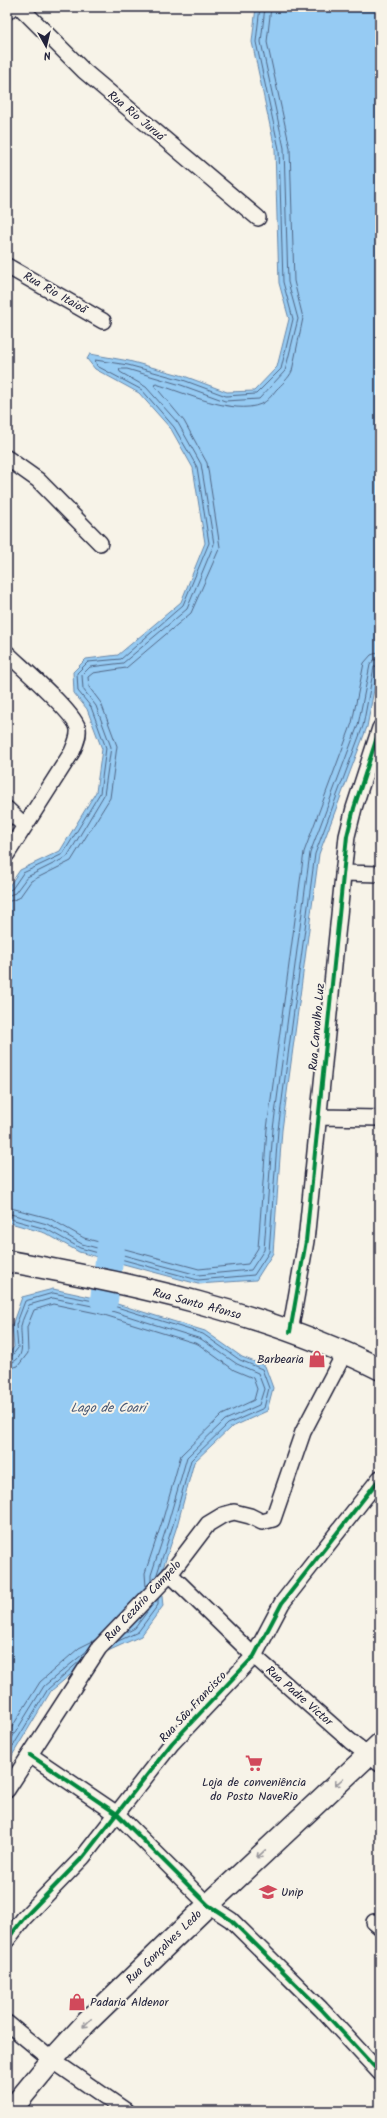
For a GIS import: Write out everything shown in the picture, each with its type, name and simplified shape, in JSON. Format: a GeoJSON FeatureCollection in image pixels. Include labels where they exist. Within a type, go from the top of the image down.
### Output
{"type":"FeatureCollection","features":[{"type":"Feature","properties":{"kind":"main road","name":"Rua Santo Afonso"},"geometry":{"type":"LineString","coordinates":[[7,1261],[43,1267],[223,1310],[345,1352],[380,1369]]}},
{"type":"Feature","properties":{"kind":"main road","name":"Rua Gonçalves Ledo"},"geometry":{"type":"LineString","coordinates":[[10,2111],[52,2060],[86,2023],[208,1905],[376,1754]]}},
{"type":"Feature","properties":{"kind":"street"},"geometry":{"type":"LineString","coordinates":[[7,12],[12,7]]}},
{"type":"Feature","properties":{"kind":"street","name":"Rua Rio Juruá"},"geometry":{"type":"LineString","coordinates":[[20,7],[84,71],[258,218]]}},
{"type":"Feature","properties":{"kind":"street","name":"Rua Rio Itaioã"},"geometry":{"type":"LineString","coordinates":[[7,266],[103,321]]}},
{"type":"Feature","properties":{"kind":"street"},"geometry":{"type":"LineString","coordinates":[[7,458],[38,480],[100,543]]}},
{"type":"Feature","properties":{"kind":"street"},"geometry":{"type":"LineString","coordinates":[[7,653],[75,720],[78,728],[78,738],[72,752],[7,854]]}},
{"type":"Feature","properties":{"kind":"street","name":"Rua Carvalho Luz"},"geometry":{"type":"LineString","coordinates":[[290,1332],[306,1241],[347,836],[354,808],[380,728]]}},
{"type":"Feature","properties":{"kind":"street"},"geometry":{"type":"LineString","coordinates":[[7,810],[25,826]]}},
{"type":"Feature","properties":{"kind":"street"},"geometry":{"type":"LineString","coordinates":[[343,873],[380,874]]}},
{"type":"Feature","properties":{"kind":"street"},"geometry":{"type":"LineString","coordinates":[[319,1117],[380,1118]]}},
{"type":"Feature","properties":{"kind":"street","name":"Rua Cezário Campelo"},"geometry":{"type":"LineString","coordinates":[[7,1790],[99,1648],[170,1574],[208,1524],[223,1515],[234,1512],[250,1516],[262,1522],[273,1519],[303,1432],[345,1352]]}},
{"type":"Feature","properties":{"kind":"street","name":"Rua São Francisco"},"geometry":{"type":"LineString","coordinates":[[7,1940],[24,1918],[83,1857],[172,1743],[254,1656],[282,1603],[380,1478]]}},
{"type":"Feature","properties":{"kind":"street","name":"Rua Padre Victor"},"geometry":{"type":"LineString","coordinates":[[170,1574],[254,1656],[376,1754]]}},
{"type":"Feature","properties":{"kind":"street"},"geometry":{"type":"LineString","coordinates":[[30,1755],[117,1814],[208,1905],[231,1920],[321,2010],[380,2073]]}},
{"type":"Feature","properties":{"kind":"street"},"geometry":{"type":"LineString","coordinates":[[7,2023],[52,2060],[126,2111]]}},
{"type":"Feature","properties":{"kind":"water"},"geometry":{"type":"Polygon","coordinates":[[[256,7],[380,7],[380,658],[367,727],[319,854],[282,1130],[273,1253],[256,1280],[198,1284],[79,1252],[45,1233],[7,1222],[7,889],[20,870],[60,851],[96,792],[102,749],[87,709],[74,693],[73,672],[86,659],[118,655],[181,602],[205,543],[193,468],[171,429],[139,393],[95,369],[87,359],[90,354],[129,361],[184,376],[227,392],[254,391],[277,367],[289,319],[279,283],[275,149],[252,42],[256,7]]]}},
{"type":"Feature","properties":{"kind":"water","name":"Lago de Coari"},"geometry":{"type":"Polygon","coordinates":[[[53,1289],[104,1300],[205,1331],[242,1357],[265,1366],[273,1388],[267,1411],[230,1428],[194,1462],[177,1526],[160,1577],[163,1606],[141,1636],[88,1660],[51,1691],[7,1764],[7,1356],[14,1347],[12,1325],[22,1297],[53,1289]]]}},
{"type":"Feature","properties":{"kind":"waterway"},"geometry":{"type":"LineString","coordinates":[[104,1300],[114,1222]]}},
{"type":"Feature","properties":{"kind":"cycle path"},"geometry":{"type":"LineString","coordinates":[[290,1332],[306,1241],[347,836],[354,808],[380,728]]}},
{"type":"Feature","properties":{"kind":"cycle path"},"geometry":{"type":"LineString","coordinates":[[7,1940],[24,1918],[83,1857],[172,1743],[254,1656],[282,1603],[380,1478]]}},
{"type":"Feature","properties":{"kind":"cycle path"},"geometry":{"type":"LineString","coordinates":[[30,1755],[117,1814],[208,1905],[231,1920],[321,2009],[380,2073]]}},
{"type":"Feature","properties":{"kind":"place","name":"Barbearia"},"geometry":{"type":"Point","coordinates":[317,1359]}},
{"type":"Feature","properties":{"kind":"place","name":"Loja de conveniência do Posto NaveRio"},"geometry":{"type":"Point","coordinates":[254,1763]}},
{"type":"Feature","properties":{"kind":"place","name":"Unip"},"geometry":{"type":"Point","coordinates":[268,1892]}},
{"type":"Feature","properties":{"kind":"place","name":"Padaria Aldenor"},"geometry":{"type":"Point","coordinates":[77,2002]}}]}
